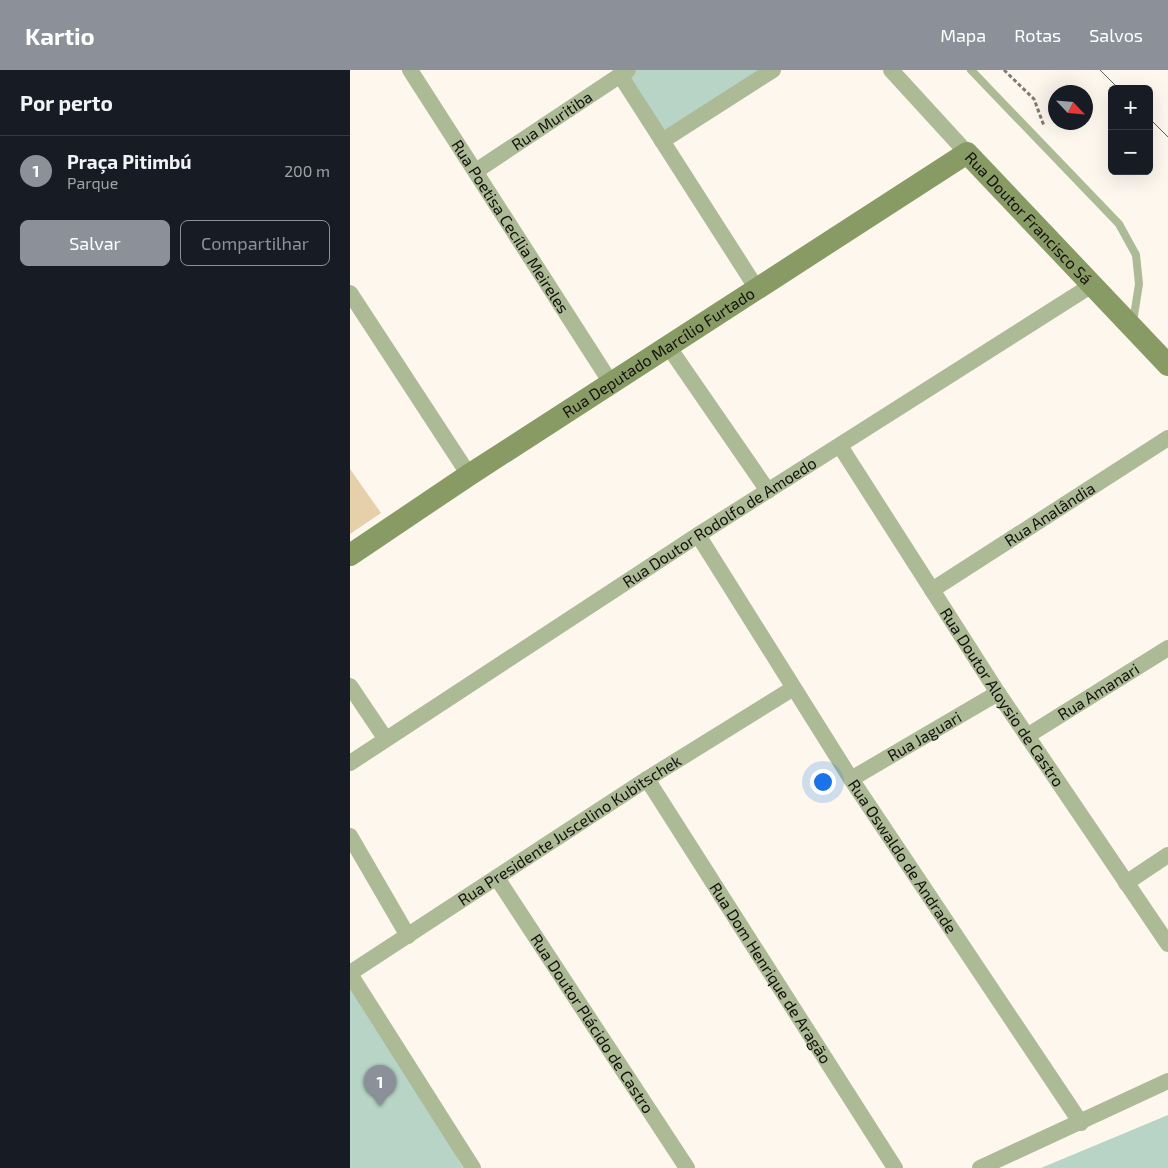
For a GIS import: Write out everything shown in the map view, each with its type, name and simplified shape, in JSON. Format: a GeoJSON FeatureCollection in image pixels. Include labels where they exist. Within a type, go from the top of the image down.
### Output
{"type":"FeatureCollection","features":[{"type":"Feature","properties":{"kind":"street","name":"Rua Poetisa Cecília Meireles"},"geometry":{"type":"LineString","coordinates":[[410,70],[610,383]]}},
{"type":"Feature","properties":{"kind":"street"},"geometry":{"type":"LineString","coordinates":[[662,141],[773,70]]}},
{"type":"Feature","properties":{"kind":"street","name":"Rua Doutor Francisco Sá"},"geometry":{"type":"LineString","coordinates":[[891,70],[1168,365]]}},
{"type":"Feature","properties":{"kind":"street","name":"Rua Muritiba"},"geometry":{"type":"LineString","coordinates":[[476,171],[624,73]]}},
{"type":"Feature","properties":{"kind":"street"},"geometry":{"type":"LineString","coordinates":[[624,73],[662,141],[757,289]]}},
{"type":"Feature","properties":{"kind":"street","name":"Rua Deputado Marcílio Furtado"},"geometry":{"type":"LineString","coordinates":[[350,555],[610,383],[967,153]]}},
{"type":"Feature","properties":{"kind":"street","name":"Rua Doutor Rodolfo de Amoedo"},"geometry":{"type":"LineString","coordinates":[[350,763],[385,738],[698,535],[1092,285]]}},
{"type":"Feature","properties":{"kind":"street"},"geometry":{"type":"LineString","coordinates":[[350,293],[469,475]]}},
{"type":"Feature","properties":{"kind":"street"},"geometry":{"type":"LineString","coordinates":[[668,346],[768,491]]}},
{"type":"Feature","properties":{"kind":"street","name":"Rua Analândia"},"geometry":{"type":"LineString","coordinates":[[932,590],[1168,438]]}},
{"type":"Feature","properties":{"kind":"street","name":"Rua Doutor Aloysio de Castro"},"geometry":{"type":"LineString","coordinates":[[840,446],[998,693],[1168,944]]}},
{"type":"Feature","properties":{"kind":"street","name":"Rua Oswaldo de Andrade"},"geometry":{"type":"LineString","coordinates":[[698,535],[792,688],[851,779],[1081,1123]]}},
{"type":"Feature","properties":{"kind":"street","name":"Rua Amanari"},"geometry":{"type":"LineString","coordinates":[[1027,736],[1168,648]]}},
{"type":"Feature","properties":{"kind":"street"},"geometry":{"type":"LineString","coordinates":[[350,686],[385,738]]}},
{"type":"Feature","properties":{"kind":"street","name":"Rua Presidente Juscelino Kubitschek"},"geometry":{"type":"LineString","coordinates":[[350,973],[647,779],[792,688]]}},
{"type":"Feature","properties":{"kind":"street","name":"Rua Jaguari"},"geometry":{"type":"LineString","coordinates":[[851,779],[998,693]]}},
{"type":"Feature","properties":{"kind":"street","name":"Rua Dom Henrique de Aragão"},"geometry":{"type":"LineString","coordinates":[[647,779],[895,1168]]}},
{"type":"Feature","properties":{"kind":"street"},"geometry":{"type":"LineString","coordinates":[[350,836],[408,936]]}},
{"type":"Feature","properties":{"kind":"street"},"geometry":{"type":"LineString","coordinates":[[1126,883],[1168,855]]}},
{"type":"Feature","properties":{"kind":"street","name":"Rua Doutor Plácido de Castro"},"geometry":{"type":"LineString","coordinates":[[497,878],[687,1168]]}},
{"type":"Feature","properties":{"kind":"street"},"geometry":{"type":"LineString","coordinates":[[350,973],[473,1168]]}},
{"type":"Feature","properties":{"kind":"street"},"geometry":{"type":"LineString","coordinates":[[980,1168],[1081,1123],[1168,1081]]}},
{"type":"Feature","properties":{"kind":"lane"},"geometry":{"type":"LineString","coordinates":[[971,70],[1120,224],[1136,255],[1139,284],[1132,326]]}},
{"type":"Feature","properties":{"kind":"path"},"geometry":{"type":"LineString","coordinates":[[1004,70],[1034,100],[1055,157]]}},
{"type":"Feature","properties":{"kind":"green space"},"geometry":{"type":"Polygon","coordinates":[[[637,70],[763,70],[665,133],[627,76],[637,70]]]}},
{"type":"Feature","properties":{"kind":"green space"},"geometry":{"type":"Polygon","coordinates":[[[355,981],[463,1168],[350,1168],[350,984],[355,981]]]}},
{"type":"Feature","properties":{"kind":"green space"},"geometry":{"type":"Polygon","coordinates":[[[1168,1115],[1168,1168],[1041,1168],[1168,1115]]]}},
{"type":"Feature","properties":{"kind":"building"},"geometry":{"type":"Polygon","coordinates":[[[350,469],[381,513],[350,534],[350,469]]]}},
{"type":"Feature","properties":{"kind":"tram line"},"geometry":{"type":"LineString","coordinates":[[1100,70],[1115,85]]}},
{"type":"Feature","properties":{"kind":"tram line"},"geometry":{"type":"LineString","coordinates":[[1153,122],[1168,137]]}},
{"type":"Feature","properties":{"kind":"place","name":"Praça Pitimbú"},"geometry":{"type":"Point","coordinates":[380,1106]}}]}
